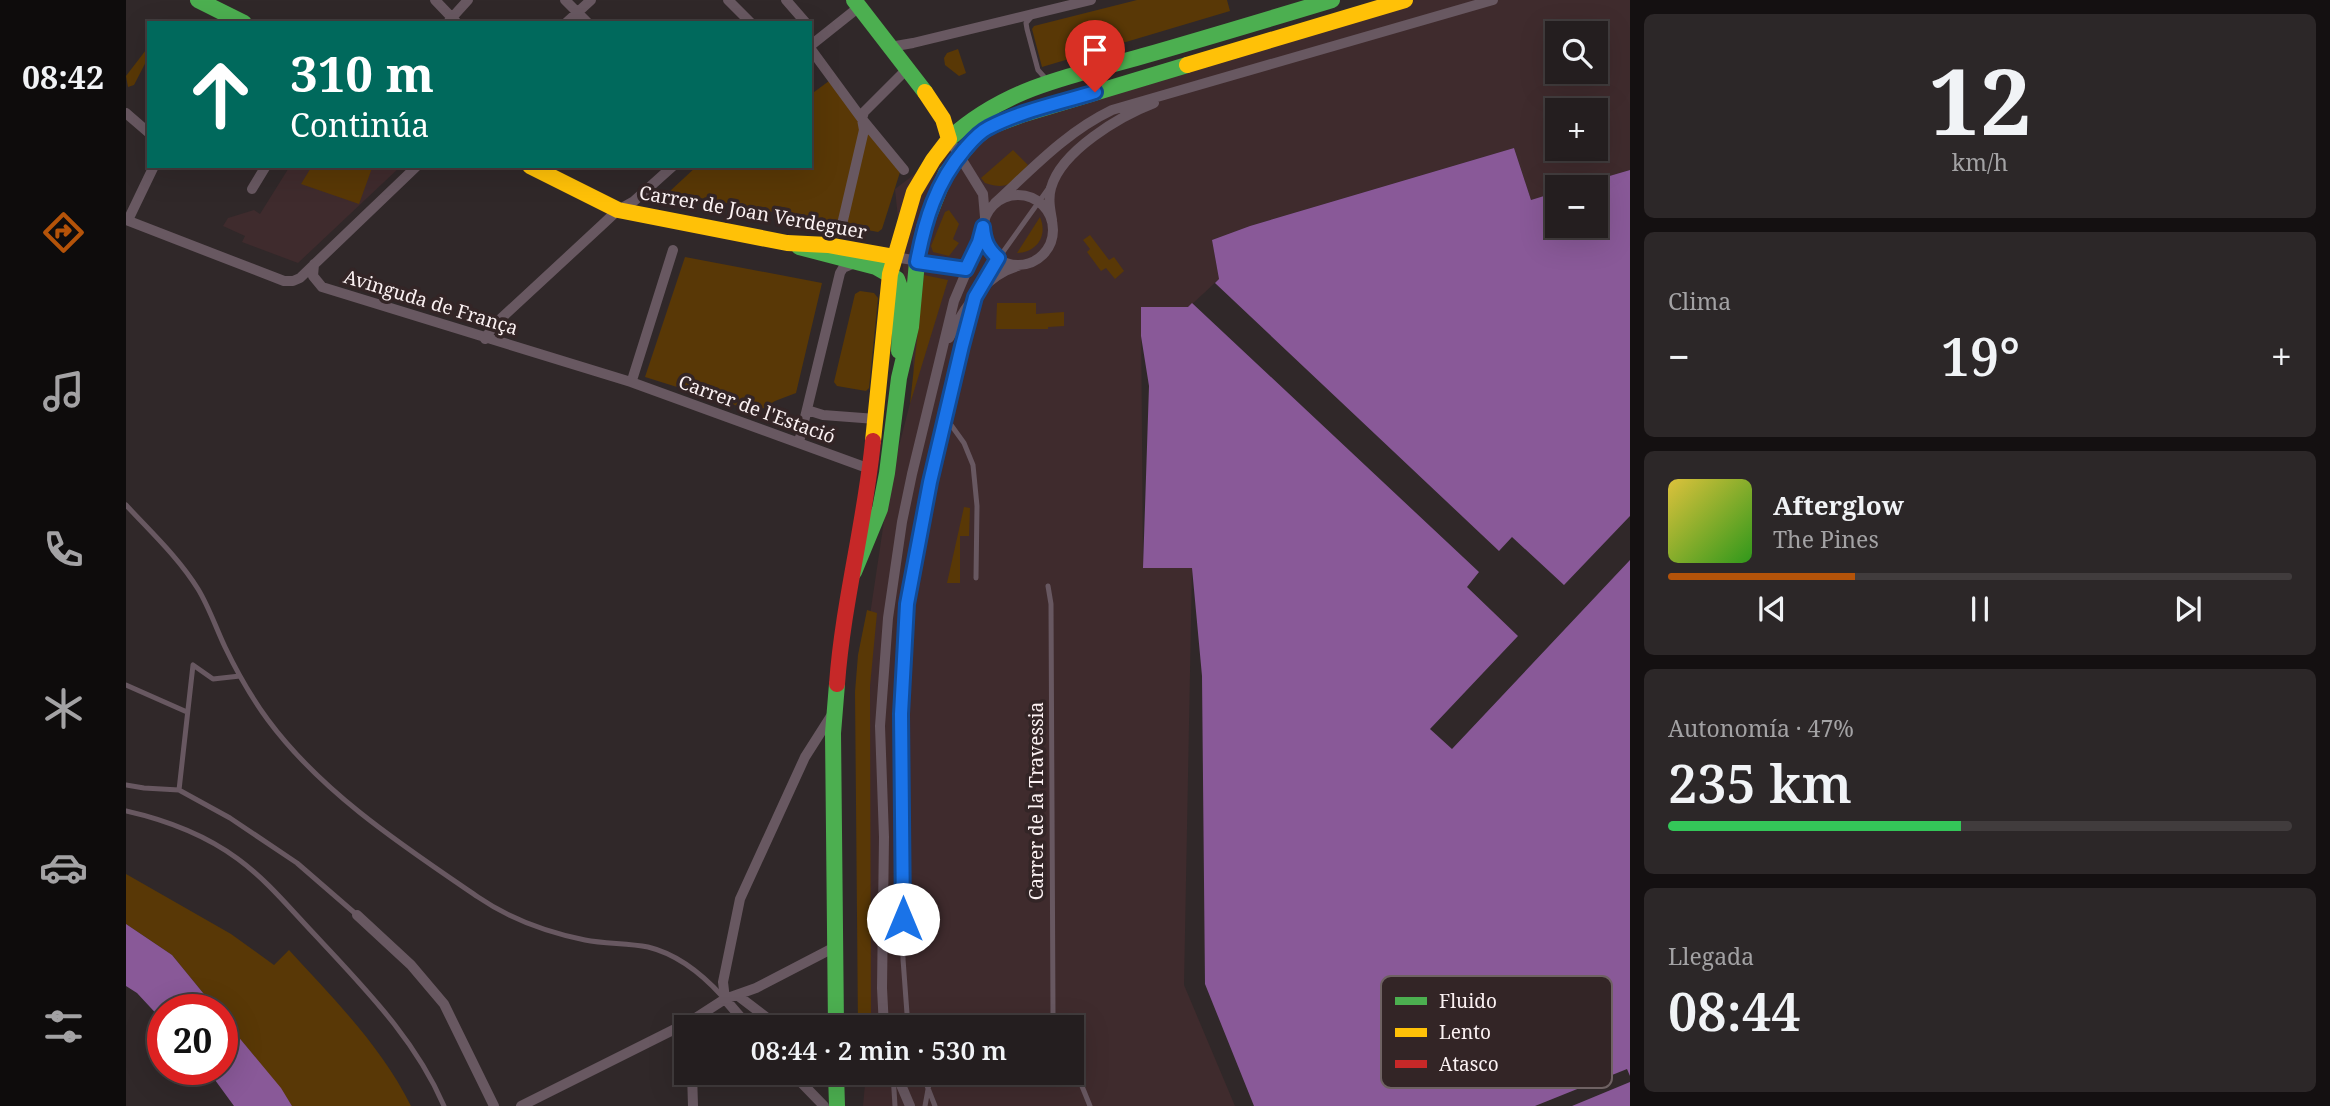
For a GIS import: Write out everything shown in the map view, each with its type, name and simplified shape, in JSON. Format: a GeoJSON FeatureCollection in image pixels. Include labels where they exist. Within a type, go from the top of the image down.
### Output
{"type":"FeatureCollection","features":[{"type":"Feature","properties":{"kind":"main road"},"geometry":{"type":"LineString","coordinates":[[198,0],[240,21]]}},
{"type":"Feature","properties":{"kind":"main road"},"geometry":{"type":"LineString","coordinates":[[836,1015],[833,733],[841,631],[854,572],[870,470],[890,274],[914,192],[953,134],[974,115],[1003,99],[1332,0]]}},
{"type":"Feature","properties":{"kind":"main road"},"geometry":{"type":"LineString","coordinates":[[953,134],[983,131],[1024,114],[1405,0]]}},
{"type":"Feature","properties":{"kind":"main road"},"geometry":{"type":"LineString","coordinates":[[857,3],[944,118],[953,134]]}},
{"type":"Feature","properties":{"kind":"main road"},"geometry":{"type":"LineString","coordinates":[[899,378],[911,327],[923,228],[934,196],[946,173],[983,131]]}},
{"type":"Feature","properties":{"kind":"main road","name":"Carrer de Joan Verdeguer"},"geometry":{"type":"LineString","coordinates":[[534,168],[618,210],[787,243],[828,245],[895,257]]}},
{"type":"Feature","properties":{"kind":"main road"},"geometry":{"type":"LineString","coordinates":[[787,243],[827,256],[876,267],[897,279],[901,290],[899,378],[887,473],[880,509],[854,572]]}},
{"type":"Feature","properties":{"kind":"main road"},"geometry":{"type":"LineString","coordinates":[[836,1085],[837,1106]]}},
{"type":"Feature","properties":{"kind":"street"},"geometry":{"type":"LineString","coordinates":[[435,0],[452,21],[468,0]]}},
{"type":"Feature","properties":{"kind":"street"},"geometry":{"type":"LineString","coordinates":[[565,0],[586,21]]}},
{"type":"Feature","properties":{"kind":"street"},"geometry":{"type":"LineString","coordinates":[[568,21],[591,0]]}},
{"type":"Feature","properties":{"kind":"street"},"geometry":{"type":"LineString","coordinates":[[728,0],[749,21]]}},
{"type":"Feature","properties":{"kind":"street"},"geometry":{"type":"LineString","coordinates":[[786,0],[804,21]]}},
{"type":"Feature","properties":{"kind":"street"},"geometry":{"type":"LineString","coordinates":[[890,47],[1091,0]]}},
{"type":"Feature","properties":{"kind":"street"},"geometry":{"type":"LineString","coordinates":[[883,1015],[881,988],[884,837],[880,726],[884,660],[902,522],[954,301],[979,242],[984,223],[995,203],[1062,141],[1088,121],[1112,110],[1493,0]]}},
{"type":"Feature","properties":{"kind":"street"},"geometry":{"type":"LineString","coordinates":[[812,45],[857,3]]}},
{"type":"Feature","properties":{"kind":"street"},"geometry":{"type":"LineString","coordinates":[[812,29],[820,38]]}},
{"type":"Feature","properties":{"kind":"street"},"geometry":{"type":"LineString","coordinates":[[812,50],[862,119],[904,170]]}},
{"type":"Feature","properties":{"kind":"street"},"geometry":{"type":"LineString","coordinates":[[840,233],[864,130],[864,112],[907,69]]}},
{"type":"Feature","properties":{"kind":"street"},"geometry":{"type":"LineString","coordinates":[[940,360],[960,318],[995,276],[1041,258],[1048,250],[1052,240],[1049,195],[1052,184],[1076,152],[1115,123],[1149,105],[1215,80]]}},
{"type":"Feature","properties":{"kind":"street"},"geometry":{"type":"LineString","coordinates":[[126,113],[147,131]]}},
{"type":"Feature","properties":{"kind":"street"},"geometry":{"type":"LineString","coordinates":[[953,134],[959,156],[983,194],[984,239],[989,250],[1009,264],[1021,265]]}},
{"type":"Feature","properties":{"kind":"street"},"geometry":{"type":"LineString","coordinates":[[153,168],[127,220],[284,281],[300,278],[415,168]]}},
{"type":"Feature","properties":{"kind":"street"},"geometry":{"type":"LineString","coordinates":[[252,189],[265,168]]}},
{"type":"Feature","properties":{"kind":"street"},"geometry":{"type":"LineString","coordinates":[[485,339],[495,324],[618,210],[634,201],[671,168]]}},
{"type":"Feature","properties":{"kind":"street"},"geometry":{"type":"LineString","coordinates":[[995,203],[1016,194],[1028,196],[1039,201],[1052,220]]}},
{"type":"Feature","properties":{"kind":"street"},"geometry":{"type":"LineString","coordinates":[[632,380],[673,250]]}},
{"type":"Feature","properties":{"kind":"street"},"geometry":{"type":"LineString","coordinates":[[895,257],[966,269]]}},
{"type":"Feature","properties":{"kind":"street"},"geometry":{"type":"LineString","coordinates":[[799,442],[840,272],[856,262]]}},
{"type":"Feature","properties":{"kind":"street","name":"Avinguda de França"},"geometry":{"type":"LineString","coordinates":[[314,264],[313,276],[323,287],[485,339],[632,380]]}},
{"type":"Feature","properties":{"kind":"street","name":"Carrer de l'Estació"},"geometry":{"type":"LineString","coordinates":[[632,380],[870,470]]}},
{"type":"Feature","properties":{"kind":"street","name":"Carrer de l'Estació"},"geometry":{"type":"LineString","coordinates":[[807,410],[823,415],[876,419]]}},
{"type":"Feature","properties":{"kind":"street"},"geometry":{"type":"LineString","coordinates":[[739,1015],[726,999],[723,982],[740,899],[806,757],[835,711]]}},
{"type":"Feature","properties":{"kind":"street"},"geometry":{"type":"LineString","coordinates":[[357,915],[411,965],[444,1004],[494,1106]]}},
{"type":"Feature","properties":{"kind":"street"},"geometry":{"type":"LineString","coordinates":[[704,1015],[726,999],[806,964],[835,947]]}},
{"type":"Feature","properties":{"kind":"street"},"geometry":{"type":"LineString","coordinates":[[737,995],[763,1015]]}},
{"type":"Feature","properties":{"kind":"street"},"geometry":{"type":"LineString","coordinates":[[521,1106],[674,1032]]}},
{"type":"Feature","properties":{"kind":"street"},"geometry":{"type":"LineString","coordinates":[[692,1085],[693,1106]]}},
{"type":"Feature","properties":{"kind":"street"},"geometry":{"type":"LineString","coordinates":[[804,1085],[824,1106]]}},
{"type":"Feature","properties":{"kind":"street"},"geometry":{"type":"LineString","coordinates":[[900,1085],[910,1106]]}},
{"type":"Feature","properties":{"kind":"lane"},"geometry":{"type":"LineString","coordinates":[[1033,15],[1026,23],[1038,70],[1042,76],[1053,82]]}},
{"type":"Feature","properties":{"kind":"lane"},"geometry":{"type":"LineString","coordinates":[[907,1015],[903,959],[902,660],[907,604],[917,543],[975,297],[998,258],[1052,184]]}},
{"type":"Feature","properties":{"kind":"lane"},"geometry":{"type":"LineString","coordinates":[[945,417],[964,443],[973,464],[976,578]]}},
{"type":"Feature","properties":{"kind":"lane"},"geometry":{"type":"LineString","coordinates":[[126,505],[181,565],[199,590],[240,676],[269,721],[320,778],[380,827],[508,915],[587,941],[648,947],[667,954],[700,974],[726,999]]}},
{"type":"Feature","properties":{"kind":"lane","name":"Carrer de la Travessia"},"geometry":{"type":"LineString","coordinates":[[1048,586],[1051,611],[1053,1015]]}},
{"type":"Feature","properties":{"kind":"lane"},"geometry":{"type":"LineString","coordinates":[[179,790],[193,665],[213,679],[240,676]]}},
{"type":"Feature","properties":{"kind":"lane"},"geometry":{"type":"LineString","coordinates":[[126,685],[187,712]]}},
{"type":"Feature","properties":{"kind":"lane"},"geometry":{"type":"LineString","coordinates":[[126,785],[179,790],[230,818],[297,863],[357,915]]}},
{"type":"Feature","properties":{"kind":"lane"},"geometry":{"type":"LineString","coordinates":[[126,811],[162,819],[197,834],[237,858],[269,885],[374,997],[411,1044],[434,1082],[444,1106]]}},
{"type":"Feature","properties":{"kind":"lane"},"geometry":{"type":"LineString","coordinates":[[894,1085],[895,1106]]}},
{"type":"Feature","properties":{"kind":"lane"},"geometry":{"type":"LineString","coordinates":[[927,1085],[935,1106]]}},
{"type":"Feature","properties":{"kind":"lane"},"geometry":{"type":"LineString","coordinates":[[925,1106],[930,1085]]}},
{"type":"Feature","properties":{"kind":"lane"},"geometry":{"type":"LineString","coordinates":[[1082,1085],[1090,1106]]}},
{"type":"Feature","properties":{"kind":"shaded area"},"geometry":{"type":"Polygon","coordinates":[[[1137,0],[1227,0],[1230,11],[1042,67],[1032,29],[1034,26],[1137,0]]]}},
{"type":"Feature","properties":{"kind":"shaded area"},"geometry":{"type":"Polygon","coordinates":[[[1414,0],[1630,0],[1630,170],[1608,177],[1545,175],[1545,196],[1531,200],[1514,148],[1250,226],[1212,240],[1219,279],[1189,307],[1141,308],[1143,567],[1192,568],[1184,985],[1235,1106],[863,1106],[865,1085],[1084,1085],[1084,1015],[866,1015],[864,655],[890,481],[915,384],[895,189],[993,115],[1124,84],[1414,0]]]}},
{"type":"Feature","properties":{"kind":"shaded area"},"geometry":{"type":"Polygon","coordinates":[[[147,49],[147,60],[134,85],[128,87],[126,76],[147,49]]]}},
{"type":"Feature","properties":{"kind":"shaded area"},"geometry":{"type":"Polygon","coordinates":[[[958,49],[966,73],[959,76],[945,65],[944,58],[947,53],[958,49]]]}},
{"type":"Feature","properties":{"kind":"shaded area"},"geometry":{"type":"Polygon","coordinates":[[[829,81],[901,169],[882,229],[878,232],[669,192],[695,168],[812,168],[812,94],[829,81]]]}},
{"type":"Feature","properties":{"kind":"shaded area"},"geometry":{"type":"Polygon","coordinates":[[[1514,148],[1531,200],[1545,196],[1545,238],[1608,238],[1608,176],[1630,170],[1630,516],[1564,585],[1512,537],[1499,551],[1215,283],[1219,279],[1212,240],[1250,226],[1514,148]]]}},
{"type":"Feature","properties":{"kind":"shaded area"},"geometry":{"type":"Polygon","coordinates":[[[1013,150],[1028,165],[1010,183],[1000,186],[985,183],[981,178],[1013,150]]]}},
{"type":"Feature","properties":{"kind":"shaded area"},"geometry":{"type":"Polygon","coordinates":[[[289,168],[399,168],[298,263],[242,242],[245,236],[223,226],[228,218],[254,210],[260,214],[289,168]]]}},
{"type":"Feature","properties":{"kind":"shaded area"},"geometry":{"type":"Polygon","coordinates":[[[311,168],[372,168],[359,204],[301,184],[311,168]]]}},
{"type":"Feature","properties":{"kind":"shaded area"},"geometry":{"type":"Polygon","coordinates":[[[949,210],[959,224],[953,239],[959,243],[949,256],[933,252],[931,246],[945,212],[949,210]]]}},
{"type":"Feature","properties":{"kind":"shaded area"},"geometry":{"type":"Polygon","coordinates":[[[1040,217],[1043,230],[1039,242],[1030,250],[1017,253],[1040,217]]]}},
{"type":"Feature","properties":{"kind":"shaded area"},"geometry":{"type":"Polygon","coordinates":[[[1090,235],[1109,260],[1114,257],[1124,271],[1115,279],[1106,268],[1101,271],[1087,252],[1090,249],[1083,240],[1090,235]]]}},
{"type":"Feature","properties":{"kind":"shaded area"},"geometry":{"type":"Polygon","coordinates":[[[685,257],[822,283],[796,393],[757,412],[645,377],[685,257]]]}},
{"type":"Feature","properties":{"kind":"shaded area"},"geometry":{"type":"Polygon","coordinates":[[[924,275],[948,280],[910,404],[924,275]]]}},
{"type":"Feature","properties":{"kind":"shaded area"},"geometry":{"type":"Polygon","coordinates":[[[860,291],[874,293],[878,298],[869,388],[866,391],[837,386],[834,382],[855,294],[860,291]]]}},
{"type":"Feature","properties":{"kind":"shaded area"},"geometry":{"type":"Polygon","coordinates":[[[997,303],[1036,303],[1036,314],[1064,312],[1064,326],[1048,329],[996,329],[997,303]]]}},
{"type":"Feature","properties":{"kind":"shaded area"},"geometry":{"type":"Polygon","coordinates":[[[1192,303],[1479,572],[1467,587],[1518,636],[1430,729],[1452,749],[1630,560],[1630,1076],[1627,1069],[1612,1075],[1612,976],[1381,976],[1381,1088],[1580,1088],[1535,1106],[1254,1106],[1205,984],[1202,676],[1192,568],[1143,568],[1149,386],[1141,336],[1141,307],[1188,307],[1192,303]]]}},
{"type":"Feature","properties":{"kind":"shaded area"},"geometry":{"type":"Polygon","coordinates":[[[964,507],[970,508],[969,536],[960,536],[960,583],[947,583],[964,507]]]}},
{"type":"Feature","properties":{"kind":"shaded area"},"geometry":{"type":"Polygon","coordinates":[[[867,610],[877,613],[870,686],[871,1015],[858,1015],[855,692],[858,655],[867,610]]]}},
{"type":"Feature","properties":{"kind":"shaded area"},"geometry":{"type":"Polygon","coordinates":[[[126,874],[231,934],[274,965],[289,950],[371,1043],[411,1106],[292,1106],[238,1037],[238,994],[204,994],[172,955],[126,924],[126,874]]]}},
{"type":"Feature","properties":{"kind":"shaded area"},"geometry":{"type":"Polygon","coordinates":[[[126,924],[172,955],[204,994],[147,994],[147,1004],[126,986],[126,924]]]}},
{"type":"Feature","properties":{"kind":"shaded area"},"geometry":{"type":"Polygon","coordinates":[[[238,1036],[281,1088],[292,1106],[234,1106],[219,1085],[238,1085],[238,1036]]]}},
{"type":"Feature","properties":{"kind":"shaded area"},"geometry":{"type":"Polygon","coordinates":[[[1630,1082],[1630,1106],[1572,1106],[1630,1082]]]}},
{"type":"Feature","properties":{"kind":"traffic: fast"},"geometry":{"type":"LineString","coordinates":[[198,0],[240,21]]}},
{"type":"Feature","properties":{"kind":"traffic: fast"},"geometry":{"type":"LineString","coordinates":[[854,0],[925,92]]}},
{"type":"Feature","properties":{"kind":"traffic: fast"},"geometry":{"type":"LineString","coordinates":[[949,139],[994,107],[1041,86],[1332,0]]}},
{"type":"Feature","properties":{"kind":"traffic: fast"},"geometry":{"type":"LineString","coordinates":[[854,572],[880,509],[899,378],[911,327],[917,262],[924,228],[946,173],[974,139],[989,127],[1187,65]]}},
{"type":"Feature","properties":{"kind":"traffic: fast"},"geometry":{"type":"LineString","coordinates":[[799,247],[876,267],[897,279],[901,290],[899,351]]}},
{"type":"Feature","properties":{"kind":"traffic: fast"},"geometry":{"type":"LineString","coordinates":[[836,1015],[833,733],[837,684]]}},
{"type":"Feature","properties":{"kind":"traffic: fast"},"geometry":{"type":"LineString","coordinates":[[836,1085],[837,1106]]}},
{"type":"Feature","properties":{"kind":"traffic: slow"},"geometry":{"type":"LineString","coordinates":[[1187,65],[1405,0]]}},
{"type":"Feature","properties":{"kind":"traffic: slow"},"geometry":{"type":"LineString","coordinates":[[534,168],[618,210],[787,243],[828,245],[895,257],[914,192],[949,139],[943,119],[925,92]]}},
{"type":"Feature","properties":{"kind":"traffic: slow"},"geometry":{"type":"LineString","coordinates":[[873,441],[890,274],[895,257]]}},
{"type":"Feature","properties":{"kind":"traffic: jam"},"geometry":{"type":"LineString","coordinates":[[837,684],[873,441]]}},
{"type":"Feature","properties":{"kind":"route"},"geometry":{"type":"LineString","coordinates":[[903,919],[901,714],[907,604],[930,482],[962,346],[975,297],[998,258],[989,250],[983,227],[966,269],[917,262],[923,228],[934,196],[946,173],[974,138],[989,127],[1095,92]]}}]}
